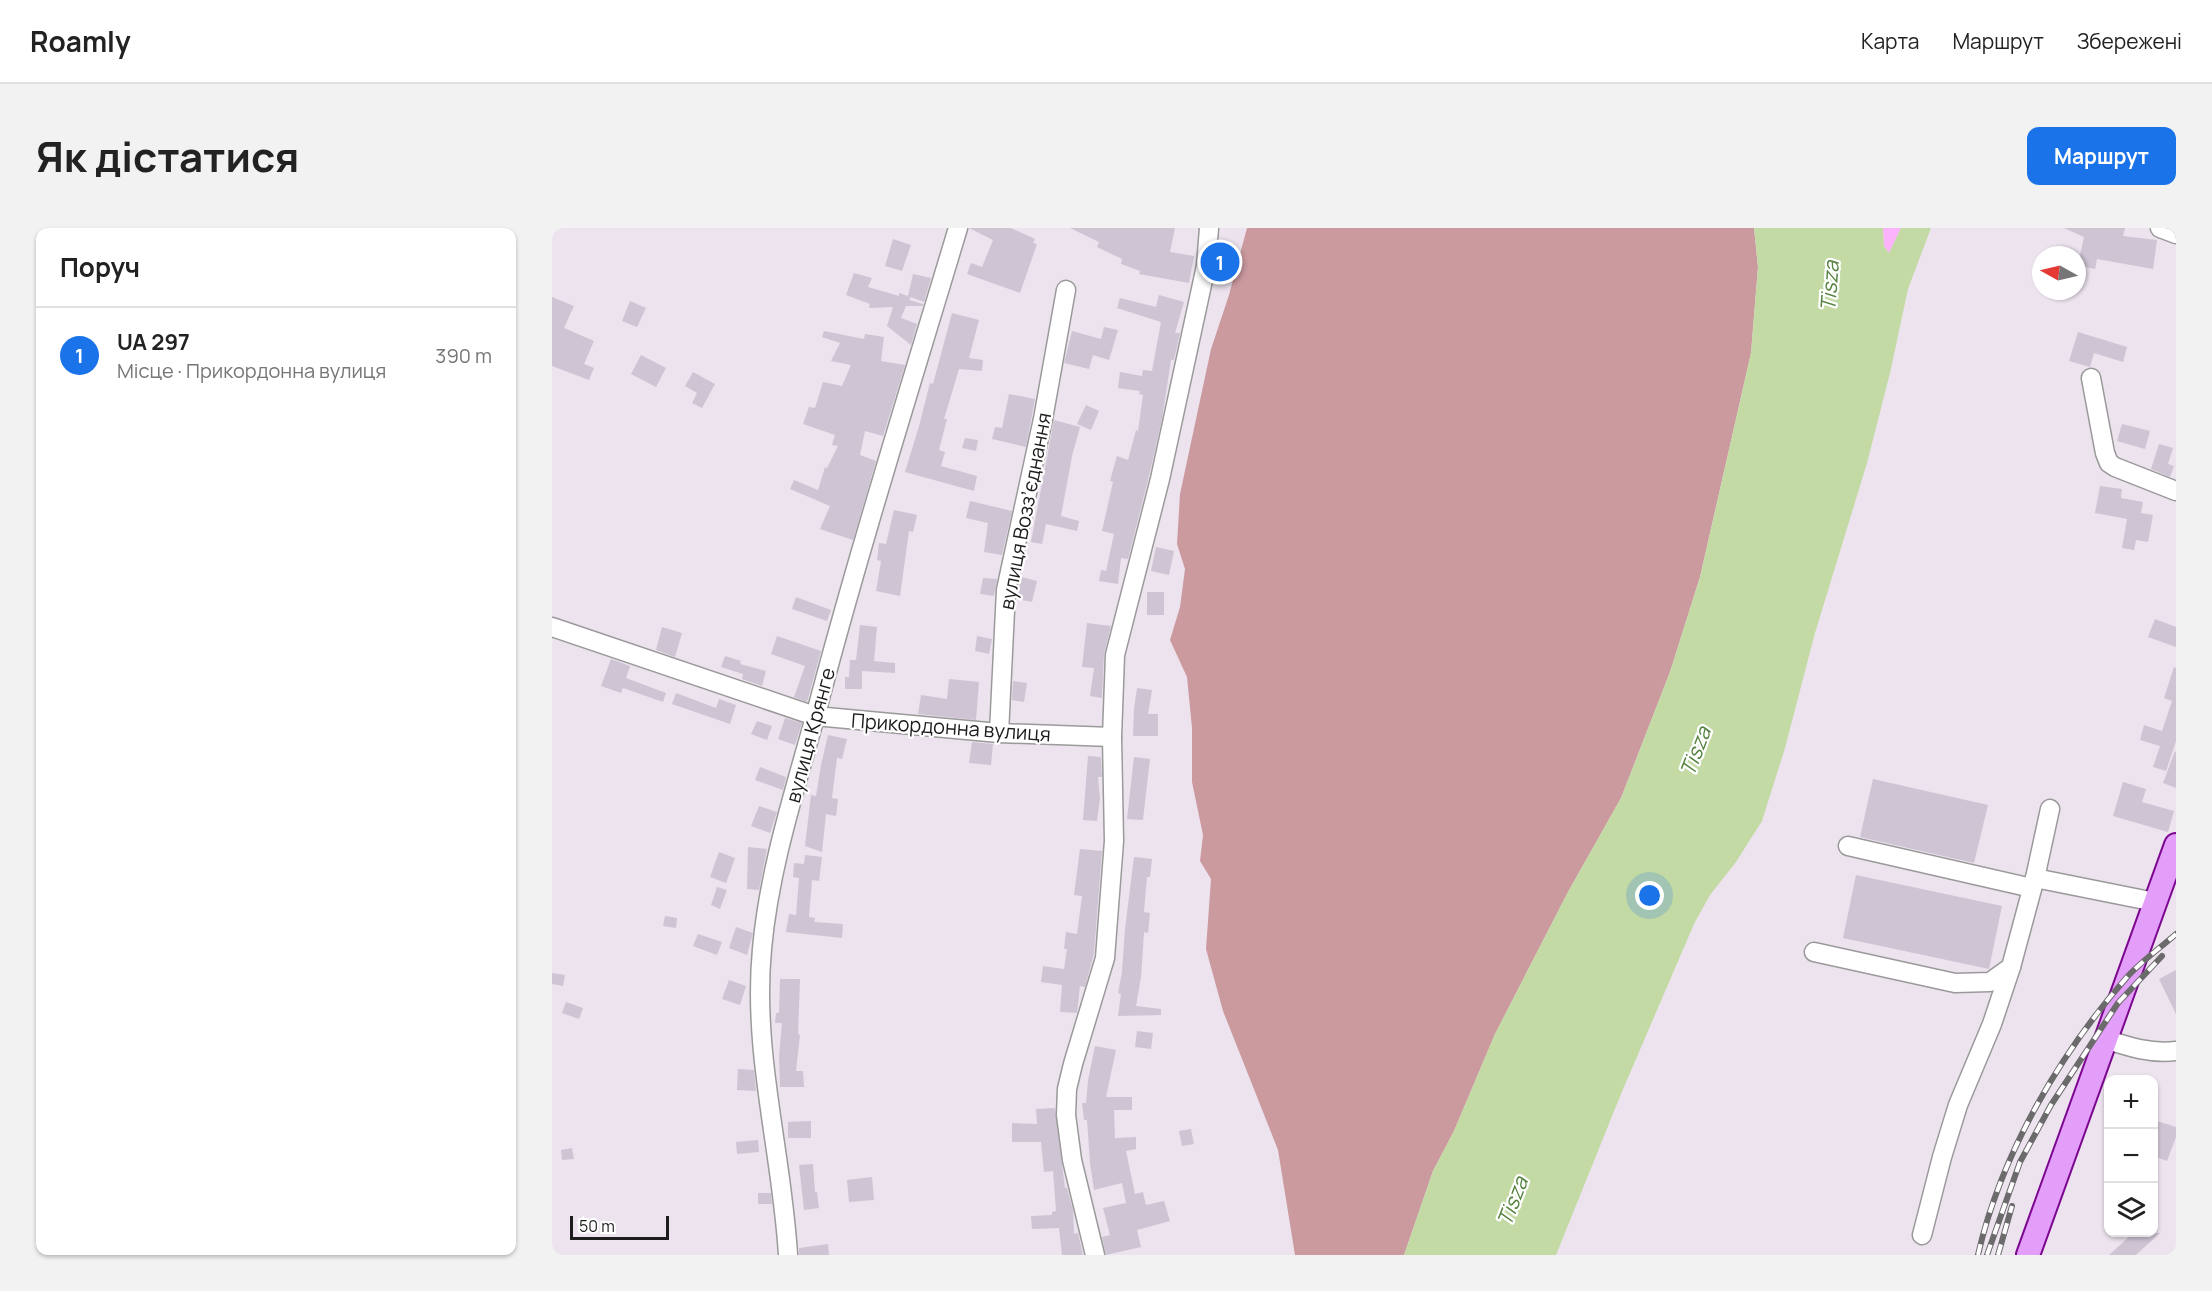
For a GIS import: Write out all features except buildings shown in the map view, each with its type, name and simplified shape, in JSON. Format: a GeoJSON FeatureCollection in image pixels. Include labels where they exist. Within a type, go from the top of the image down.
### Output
{"type":"FeatureCollection","features":[{"type":"Feature","properties":{"kind":"main road"},"geometry":{"type":"LineString","coordinates":[[2028,1255],[2176,845]]}},
{"type":"Feature","properties":{"kind":"street","name":"вулиця Крянге"},"geometry":{"type":"LineString","coordinates":[[788,1255],[785,1215],[767,1098],[760,1030],[761,950],[776,860],[840,621],[958,228]]}},
{"type":"Feature","properties":{"kind":"street"},"geometry":{"type":"LineString","coordinates":[[1095,1255],[1072,1160],[1066,1115],[1067,1089],[1073,1064],[1105,958],[1114,841],[1112,737],[1115,655],[1160,479],[1206,266],[1209,228]]}},
{"type":"Feature","properties":{"kind":"street"},"geometry":{"type":"LineString","coordinates":[[2160,228],[2176,234]]}},
{"type":"Feature","properties":{"kind":"street","name":"вулиця Воззʼєднання"},"geometry":{"type":"LineString","coordinates":[[999,733],[1006,590],[1043,418],[1066,290]]}},
{"type":"Feature","properties":{"kind":"street"},"geometry":{"type":"LineString","coordinates":[[2091,378],[2105,453],[2109,463],[2128,473],[2176,491]]}},
{"type":"Feature","properties":{"kind":"street","name":"Прикордонна вулиця"},"geometry":{"type":"LineString","coordinates":[[552,627],[815,716],[999,733],[1112,737]]}},
{"type":"Feature","properties":{"kind":"street"},"geometry":{"type":"LineString","coordinates":[[1922,1235],[1958,1105],[1992,1024],[2011,967],[2034,883],[2050,809]]}},
{"type":"Feature","properties":{"kind":"street"},"geometry":{"type":"LineString","coordinates":[[1848,846],[2034,883],[2155,903]]}},
{"type":"Feature","properties":{"kind":"street"},"geometry":{"type":"LineString","coordinates":[[1814,952],[1955,983],[1990,982],[2011,967]]}},
{"type":"Feature","properties":{"kind":"street"},"geometry":{"type":"LineString","coordinates":[[2105,1039],[2128,1047],[2160,1053],[2176,1051]]}},
{"type":"Feature","properties":{"kind":"shaded area"},"geometry":{"type":"Polygon","coordinates":[[[1247,228],[1754,228],[1758,267],[1751,353],[1700,577],[1670,672],[1621,798],[1568,892],[1495,1034],[1454,1131],[1433,1171],[1404,1255],[1295,1255],[1278,1150],[1223,1011],[1206,949],[1211,879],[1200,861],[1203,835],[1192,782],[1192,728],[1187,677],[1170,640],[1180,607],[1185,569],[1177,544],[1180,494],[1211,349],[1229,295],[1247,228]]]}},
{"type":"Feature","properties":{"kind":"sand"},"geometry":{"type":"Polygon","coordinates":[[[1883,228],[1901,228],[1889,253],[1884,246],[1883,228]]]}},
{"type":"Feature","properties":{"kind":"water","name":"Tisza"},"geometry":{"type":"Polygon","coordinates":[[[1754,228],[1883,228],[1884,246],[1889,253],[1901,228],[1931,228],[1908,289],[1867,463],[1815,633],[1785,748],[1762,821],[1736,862],[1710,895],[1694,924],[1621,1094],[1556,1255],[1404,1255],[1433,1171],[1454,1131],[1495,1034],[1568,892],[1621,798],[1670,672],[1700,577],[1751,353],[1758,267],[1754,228]]]}},
{"type":"Feature","properties":{"kind":"railway"},"geometry":{"type":"LineString","coordinates":[[1978,1255],[1988,1217],[2002,1180],[2036,1106],[2057,1071],[2079,1038],[2128,976],[2176,934]]}},
{"type":"Feature","properties":{"kind":"railway"},"geometry":{"type":"LineString","coordinates":[[1987,1255],[2020,1162],[2051,1105],[2118,1003],[2162,956]]}},
{"type":"Feature","properties":{"kind":"railway"},"geometry":{"type":"LineString","coordinates":[[1998,1255],[2012,1206]]}},
{"type":"Feature","properties":{"kind":"place","name":"UA 297"},"geometry":{"type":"Point","coordinates":[1220,262]}}]}
